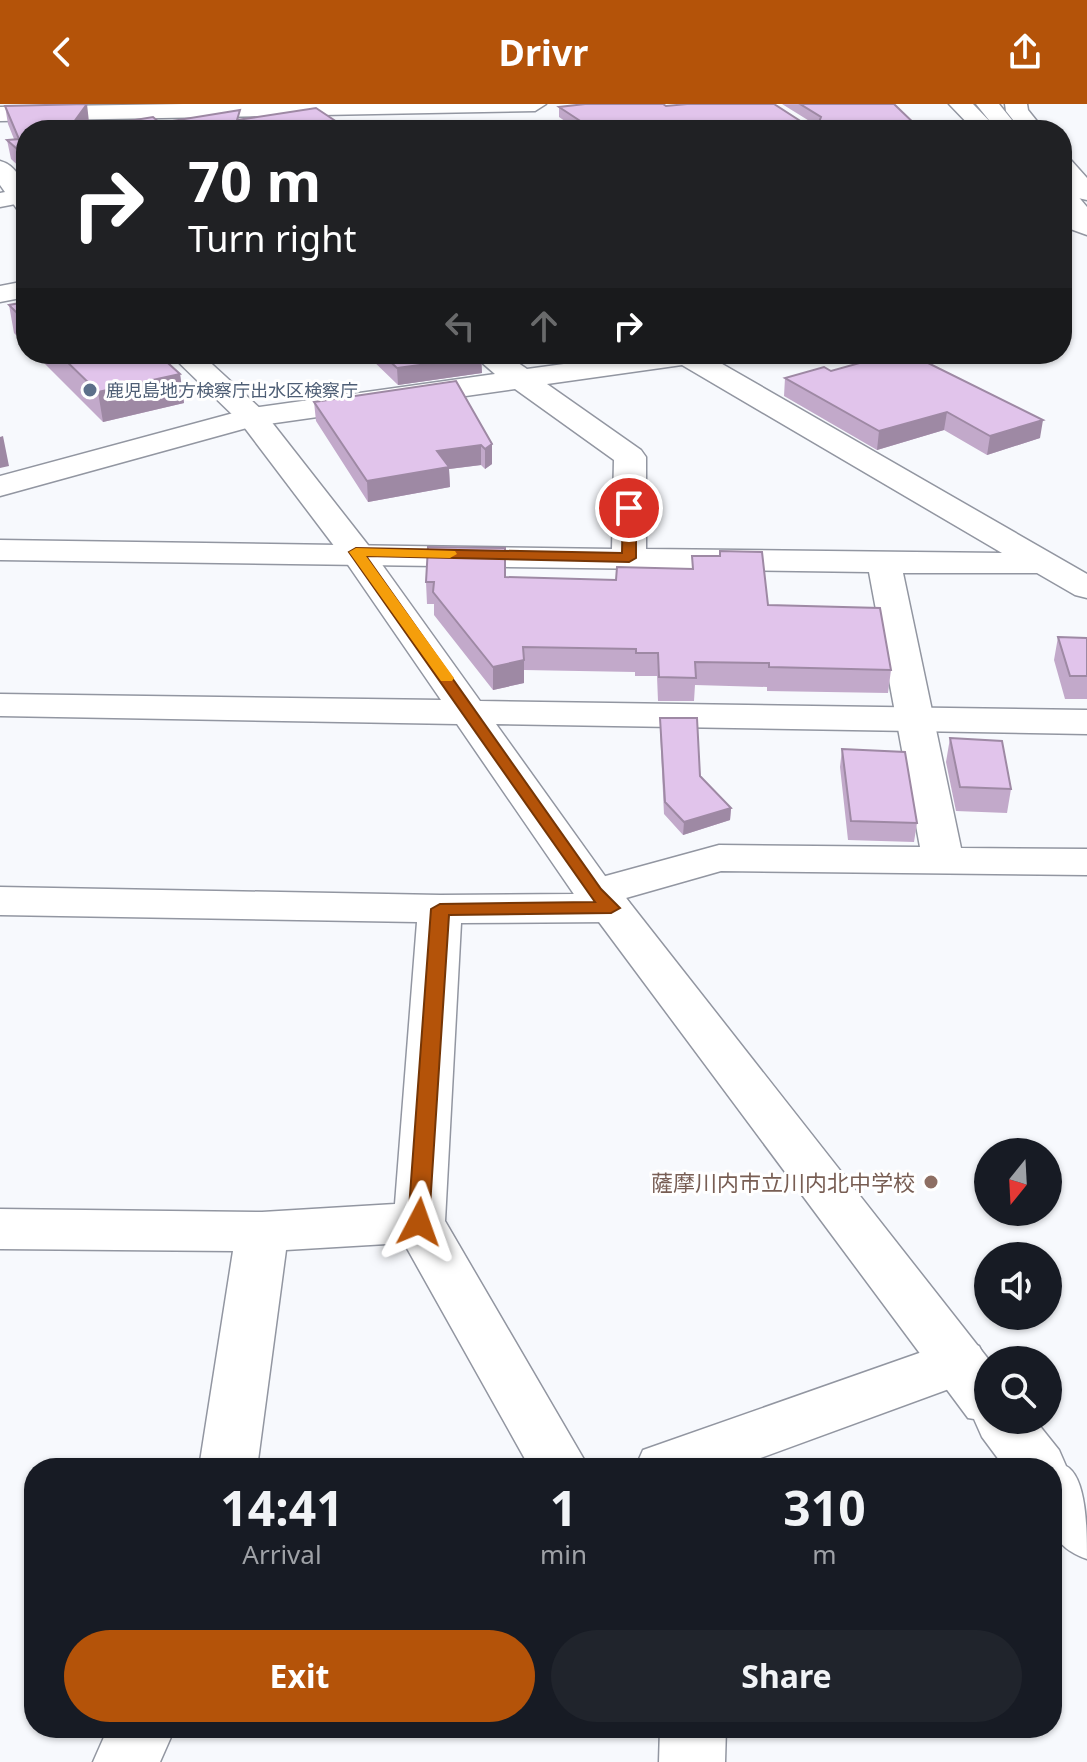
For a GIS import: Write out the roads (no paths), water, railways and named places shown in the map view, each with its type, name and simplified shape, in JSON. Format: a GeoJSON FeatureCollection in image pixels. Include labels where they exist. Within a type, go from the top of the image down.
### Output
{"type":"FeatureCollection","features":[{"type":"Feature","properties":{"kind":"street"},"geometry":{"type":"LineString","coordinates":[[0,114],[535,104]]}},
{"type":"Feature","properties":{"kind":"street"},"geometry":{"type":"LineString","coordinates":[[960,104],[977,120]]}},
{"type":"Feature","properties":{"kind":"street"},"geometry":{"type":"LineString","coordinates":[[987,104],[1001,120]]}},
{"type":"Feature","properties":{"kind":"street"},"geometry":{"type":"LineString","coordinates":[[299,109],[316,120]]}},
{"type":"Feature","properties":{"kind":"street"},"geometry":{"type":"LineString","coordinates":[[0,168],[16,196]]}},
{"type":"Feature","properties":{"kind":"street"},"geometry":{"type":"LineString","coordinates":[[1072,176],[1087,193]]}},
{"type":"Feature","properties":{"kind":"street"},"geometry":{"type":"LineString","coordinates":[[1072,207],[1087,227]]}},
{"type":"Feature","properties":{"kind":"street"},"geometry":{"type":"LineString","coordinates":[[195,364],[252,417],[356,552],[603,900],[974,1382],[700,1458]]}},
{"type":"Feature","properties":{"kind":"street"},"geometry":{"type":"LineString","coordinates":[[500,364],[630,457],[629,558]]}},
{"type":"Feature","properties":{"kind":"street"},"geometry":{"type":"LineString","coordinates":[[0,486],[252,417],[633,364]]}},
{"type":"Feature","properties":{"kind":"street"},"geometry":{"type":"LineString","coordinates":[[705,364],[1087,588]]}},
{"type":"Feature","properties":{"kind":"street"},"geometry":{"type":"LineString","coordinates":[[0,550],[356,552],[884,563],[1044,563]]}},
{"type":"Feature","properties":{"kind":"street"},"geometry":{"type":"LineString","coordinates":[[884,563],[943,859]]}},
{"type":"Feature","properties":{"kind":"street"},"geometry":{"type":"LineString","coordinates":[[0,705],[1087,722]]}},
{"type":"Feature","properties":{"kind":"street"},"geometry":{"type":"LineString","coordinates":[[0,901],[440,909],[603,900],[719,858],[1087,862]]}},
{"type":"Feature","properties":{"kind":"street"},"geometry":{"type":"LineString","coordinates":[[440,909],[419,1222],[554,1458]]}},
{"type":"Feature","properties":{"kind":"street"},"geometry":{"type":"LineString","coordinates":[[0,1229],[262,1232],[419,1222]]}},
{"type":"Feature","properties":{"kind":"street"},"geometry":{"type":"LineString","coordinates":[[229,1458],[262,1232]]}},
{"type":"Feature","properties":{"kind":"street"},"geometry":{"type":"LineString","coordinates":[[1012,1434],[1030,1458]]}},
{"type":"Feature","properties":{"kind":"street"},"geometry":{"type":"LineString","coordinates":[[1062,1499],[1087,1533]]}},
{"type":"Feature","properties":{"kind":"street"},"geometry":{"type":"LineString","coordinates":[[126,1762],[137,1738]]}},
{"type":"Feature","properties":{"kind":"street"},"geometry":{"type":"LineString","coordinates":[[692,1762],[693,1738]]}},
{"type":"Feature","properties":{"kind":"place","name":"鹿児島地方検察庁出水区検察庁"},"geometry":{"type":"Point","coordinates":[90,390]}},
{"type":"Feature","properties":{"kind":"place","name":"薩摩川内市立川内北中学校"},"geometry":{"type":"Point","coordinates":[931,1182]}}]}
